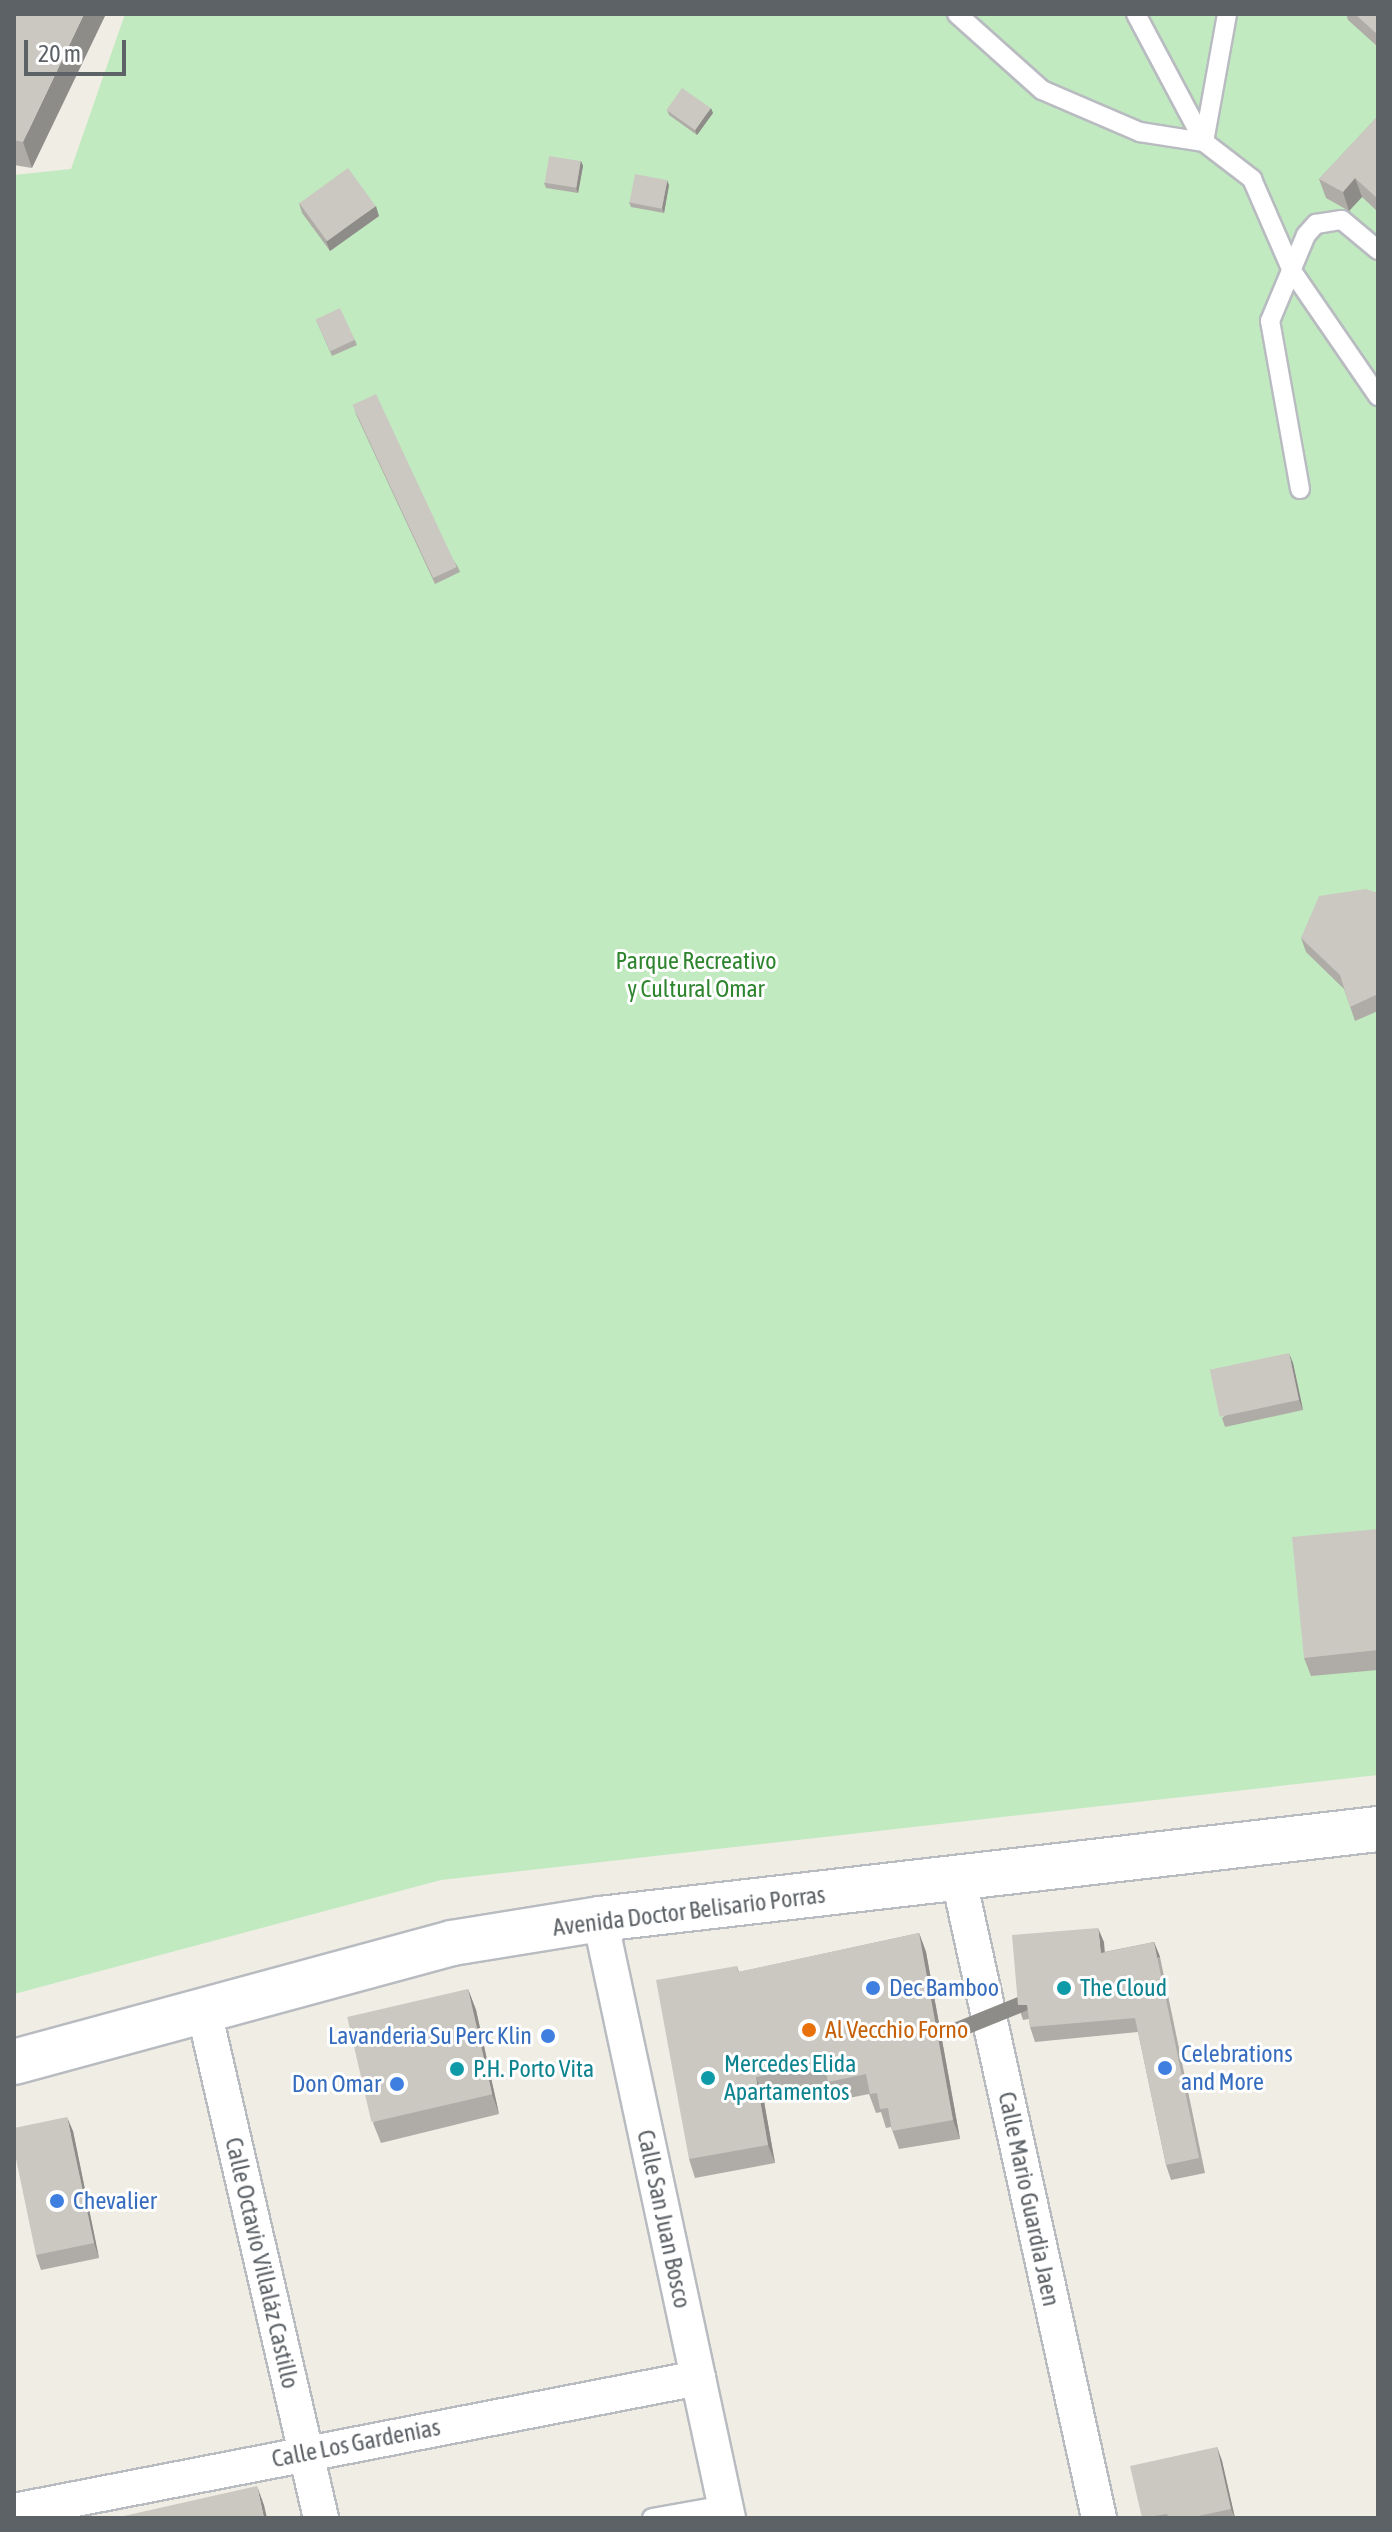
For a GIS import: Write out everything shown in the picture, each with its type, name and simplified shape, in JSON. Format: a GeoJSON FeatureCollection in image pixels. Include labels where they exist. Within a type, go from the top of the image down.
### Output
{"type":"FeatureCollection","features":[{"type":"Feature","properties":{"kind":"street","name":"Avenida Doctor Belisario Porras"},"geometry":{"type":"LineString","coordinates":[[14,2062],[203,2007],[452,1943],[600,1919],[959,1880],[1378,1829]]}},
{"type":"Feature","properties":{"kind":"street","name":"Calle Mario Guardia Jaen"},"geometry":{"type":"LineString","coordinates":[[959,1880],[1099,2518]]}},
{"type":"Feature","properties":{"kind":"street","name":"Calle San Juan Bosco"},"geometry":{"type":"LineString","coordinates":[[600,1919],[726,2512]]}},
{"type":"Feature","properties":{"kind":"street","name":"Calle Octavio Villaláz Castillo"},"geometry":{"type":"LineString","coordinates":[[203,2007],[321,2518]]}},
{"type":"Feature","properties":{"kind":"street","name":"Calle Los Gardenias"},"geometry":{"type":"LineString","coordinates":[[14,2511],[698,2378]]}},
{"type":"Feature","properties":{"kind":"lane"},"geometry":{"type":"LineString","coordinates":[[957,14],[1042,90],[1140,132],[1204,142]]}},
{"type":"Feature","properties":{"kind":"lane"},"geometry":{"type":"LineString","coordinates":[[1136,14],[1204,142],[1252,179],[1292,271],[1378,396]]}},
{"type":"Feature","properties":{"kind":"lane"},"geometry":{"type":"LineString","coordinates":[[1204,142],[1227,14]]}},
{"type":"Feature","properties":{"kind":"lane"},"geometry":{"type":"LineString","coordinates":[[1300,489],[1270,321],[1306,235],[1328,220],[1357,228],[1378,250]]}},
{"type":"Feature","properties":{"kind":"lane"},"geometry":{"type":"LineString","coordinates":[[652,2518],[726,2512]]}},
{"type":"Feature","properties":{"kind":"green space","name":"Parque Recreativo y Cultural Omar"},"geometry":{"type":"Polygon","coordinates":[[[125,14],[1378,14],[1378,1775],[441,1880],[14,1994],[14,175],[71,169],[125,14]]]}},
{"type":"Feature","properties":{"kind":"building"},"geometry":{"type":"Polygon","coordinates":[[[14,14],[84,14],[23,142],[14,140],[14,14]]]}},
{"type":"Feature","properties":{"kind":"building"},"geometry":{"type":"Polygon","coordinates":[[[1355,14],[1378,14],[1378,35],[1355,14]]]}},
{"type":"Feature","properties":{"kind":"building"},"geometry":{"type":"Polygon","coordinates":[[[682,88],[711,108],[695,130],[667,110],[682,88]]]}},
{"type":"Feature","properties":{"kind":"building"},"geometry":{"type":"Polygon","coordinates":[[[1378,116],[1378,199],[1355,178],[1343,192],[1319,179],[1378,116]]]}},
{"type":"Feature","properties":{"kind":"building"},"geometry":{"type":"Polygon","coordinates":[[[549,156],[581,161],[576,188],[545,183],[549,156]]]}},
{"type":"Feature","properties":{"kind":"building"},"geometry":{"type":"Polygon","coordinates":[[[348,168],[376,206],[327,241],[299,203],[348,168]]]}},
{"type":"Feature","properties":{"kind":"building"},"geometry":{"type":"Polygon","coordinates":[[[635,174],[667,180],[662,209],[629,202],[635,174]]]}},
{"type":"Feature","properties":{"kind":"building"},"geometry":{"type":"Polygon","coordinates":[[[340,308],[355,340],[330,351],[316,319],[340,308]]]}},
{"type":"Feature","properties":{"kind":"building"},"geometry":{"type":"Polygon","coordinates":[[[376,394],[457,567],[433,578],[352,405],[376,394]]]}},
{"type":"Feature","properties":{"kind":"building"},"geometry":{"type":"Polygon","coordinates":[[[1366,889],[1378,893],[1378,994],[1350,1007],[1340,975],[1301,938],[1319,896],[1366,889]]]}},
{"type":"Feature","properties":{"kind":"building"},"geometry":{"type":"Polygon","coordinates":[[[1289,1353],[1299,1400],[1220,1417],[1210,1370],[1289,1353]]]}},
{"type":"Feature","properties":{"kind":"building"},"geometry":{"type":"Polygon","coordinates":[[[1378,1529],[1378,1650],[1304,1658],[1292,1537],[1378,1529]]]}},
{"type":"Feature","properties":{"kind":"building"},"geometry":{"type":"Polygon","coordinates":[[[1098,1928],[1101,1953],[1154,1942],[1199,2158],[1166,2165],[1135,2018],[1030,2027],[1027,2005],[1018,2005],[1012,1935],[1098,1928]]]}},
{"type":"Feature","properties":{"kind":"building"},"geometry":{"type":"Polygon","coordinates":[[[919,1933],[953,2120],[892,2131],[888,2108],[880,2109],[877,2093],[870,2094],[866,2074],[828,2082],[824,2064],[756,2077],[768,2145],[689,2159],[656,1980],[737,1966],[738,1972],[919,1933]]]}},
{"type":"Feature","properties":{"kind":"building"},"geometry":{"type":"Polygon","coordinates":[[[468,1989],[492,2094],[371,2122],[347,2017],[468,1989]]]}},
{"type":"Feature","properties":{"kind":"building","name":"Chevalier"},"geometry":{"type":"Polygon","coordinates":[[[67,2117],[94,2243],[36,2255],[14,2149],[14,2128],[67,2117]]]}},
{"type":"Feature","properties":{"kind":"building"},"geometry":{"type":"Polygon","coordinates":[[[1217,2447],[1231,2509],[1189,2518],[1169,2518],[1167,2514],[1142,2518],[1130,2466],[1217,2447]]]}},
{"type":"Feature","properties":{"kind":"building"},"geometry":{"type":"Polygon","coordinates":[[[257,2486],[264,2518],[115,2518],[257,2486]]]}},
{"type":"Feature","properties":{"kind":"place","name":"Dec Bamboo"},"geometry":{"type":"Point","coordinates":[873,1988]}},
{"type":"Feature","properties":{"kind":"place","name":"The Cloud"},"geometry":{"type":"Point","coordinates":[1064,1988]}},
{"type":"Feature","properties":{"kind":"place","name":"Al Vecchio Forno"},"geometry":{"type":"Point","coordinates":[809,2030]}},
{"type":"Feature","properties":{"kind":"place","name":"Lavanderia Su Perc Klin"},"geometry":{"type":"Point","coordinates":[548,2036]}},
{"type":"Feature","properties":{"kind":"place","name":"Celebrations and More"},"geometry":{"type":"Point","coordinates":[1165,2068]}},
{"type":"Feature","properties":{"kind":"place","name":"P.H. Porto Vita"},"geometry":{"type":"Point","coordinates":[457,2069]}},
{"type":"Feature","properties":{"kind":"place","name":"Mercedes Elida Apartamentos"},"geometry":{"type":"Point","coordinates":[708,2078]}},
{"type":"Feature","properties":{"kind":"place","name":"Don Omar"},"geometry":{"type":"Point","coordinates":[397,2084]}},
{"type":"Feature","properties":{"kind":"place","name":"Chevalier"},"geometry":{"type":"Point","coordinates":[57,2201]}}]}
